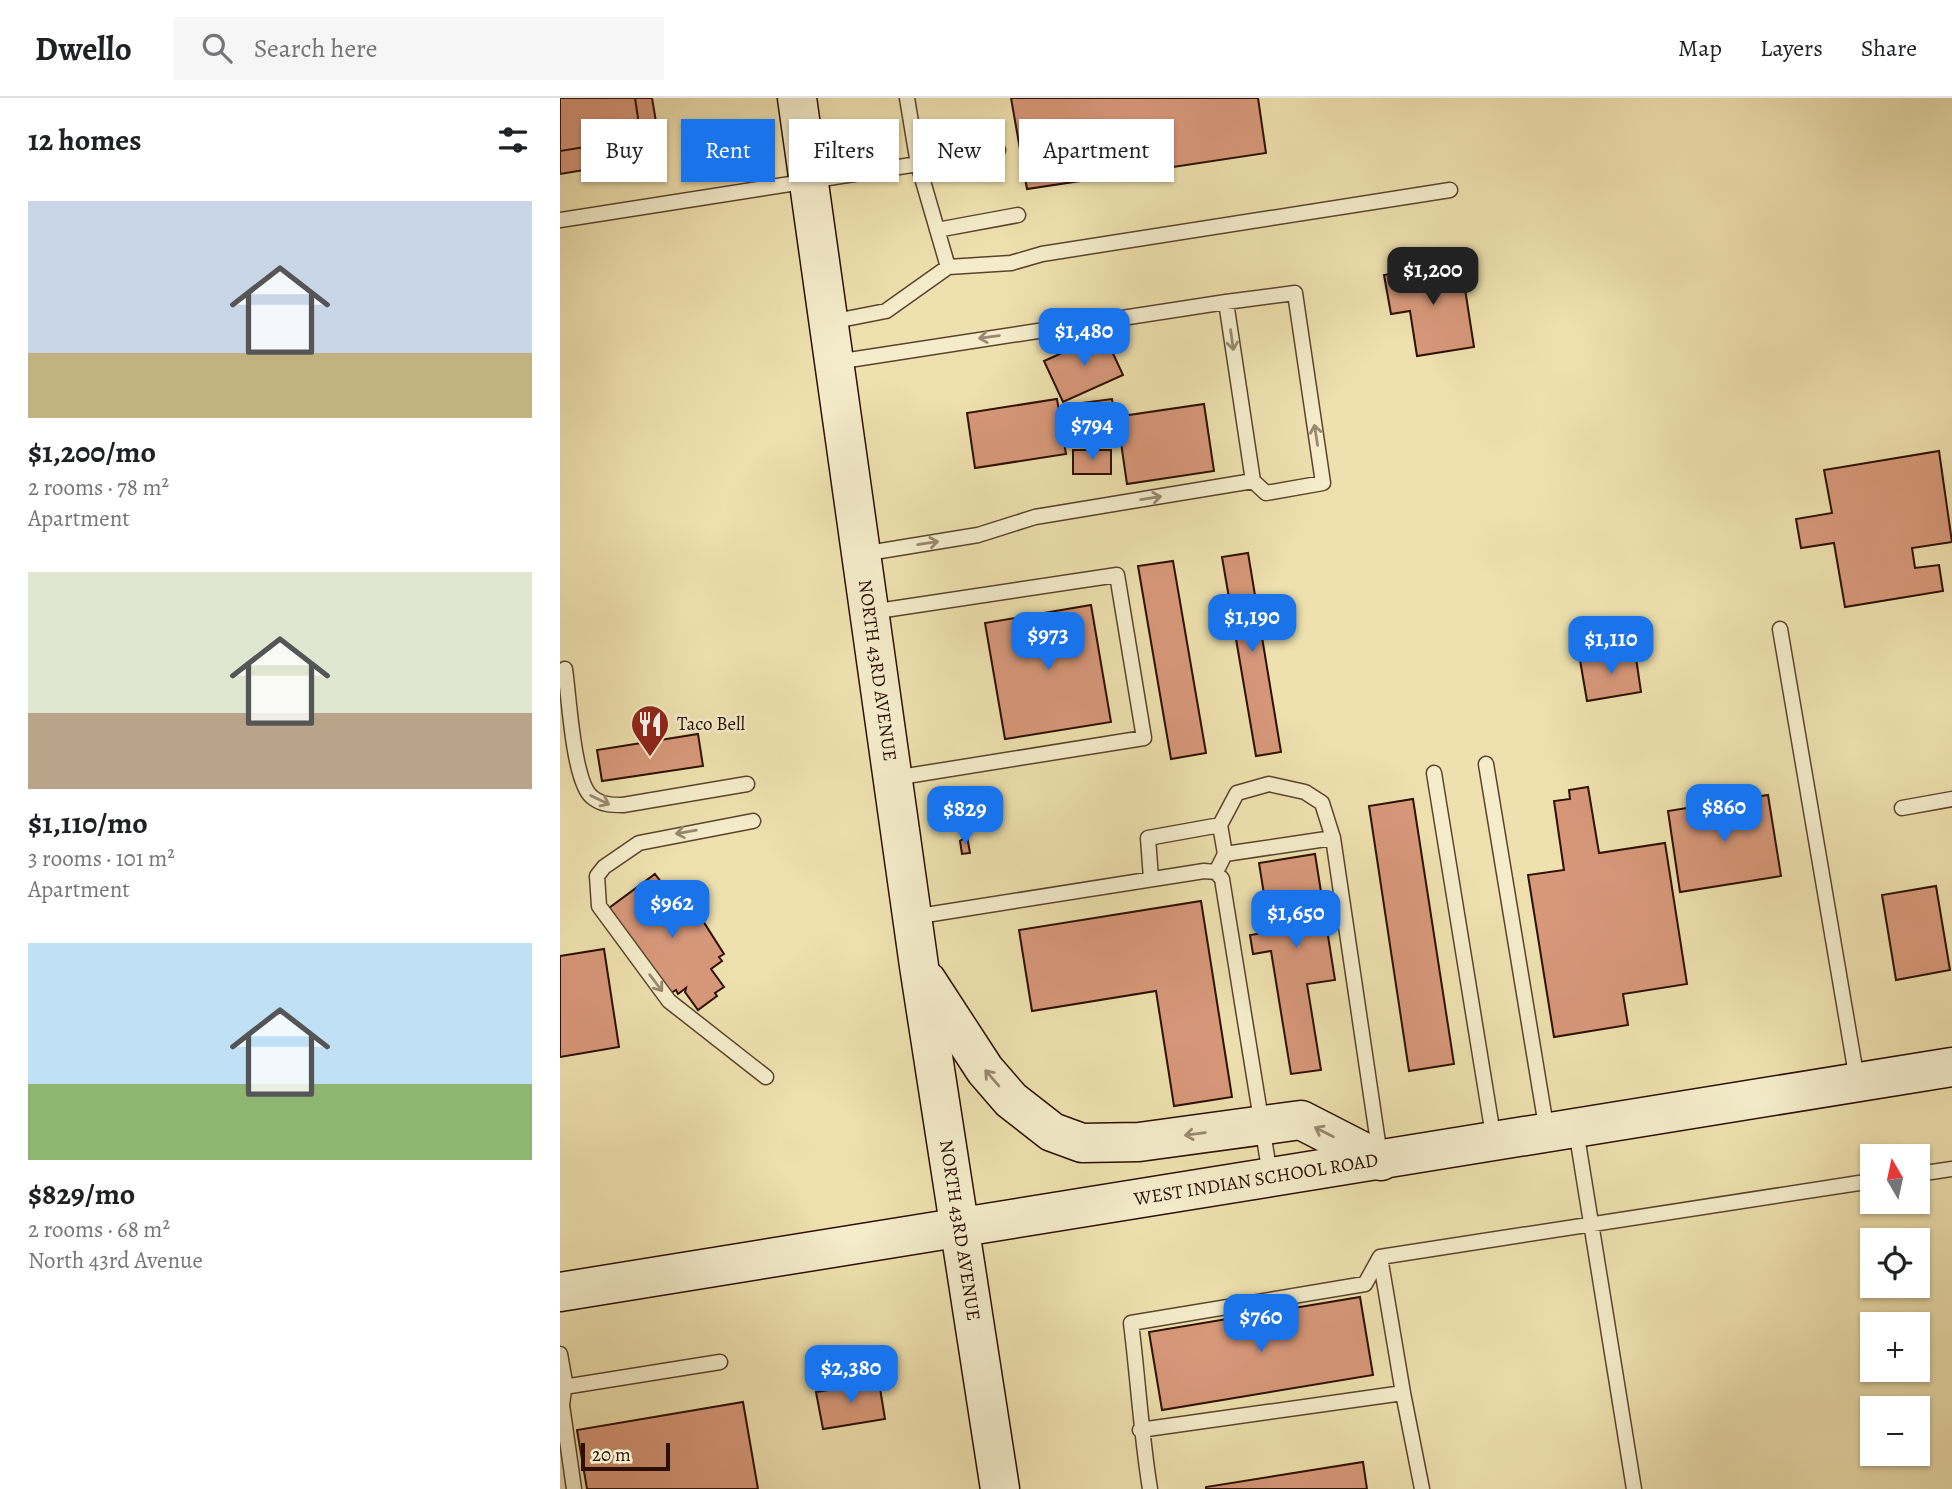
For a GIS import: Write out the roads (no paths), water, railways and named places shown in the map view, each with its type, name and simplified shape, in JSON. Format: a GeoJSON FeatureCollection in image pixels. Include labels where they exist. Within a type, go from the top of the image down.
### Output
{"type":"FeatureCollection","features":[{"type":"Feature","properties":{"kind":"main road","name":"NORTH 43RD AVENUE"},"geometry":{"type":"LineString","coordinates":[[797,98],[800,119]]}},
{"type":"Feature","properties":{"kind":"main road","name":"NORTH 43RD AVENUE"},"geometry":{"type":"LineString","coordinates":[[808,182],[957,1230],[1000,1489]]}},
{"type":"Feature","properties":{"kind":"main road"},"geometry":{"type":"LineString","coordinates":[[919,966],[985,1070],[1011,1100],[1052,1132],[1082,1143],[1139,1142],[1301,1120],[1381,1161]]}},
{"type":"Feature","properties":{"kind":"main road","name":"WEST INDIAN SCHOOL ROAD"},"geometry":{"type":"LineString","coordinates":[[560,1292],[957,1230],[1952,1067]]}},
{"type":"Feature","properties":{"kind":"lane"},"geometry":{"type":"LineString","coordinates":[[907,98],[913,134]]}},
{"type":"Feature","properties":{"kind":"lane"},"geometry":{"type":"LineString","coordinates":[[560,220],[808,182]]}},
{"type":"Feature","properties":{"kind":"lane"},"geometry":{"type":"LineString","coordinates":[[923,182],[948,267]]}},
{"type":"Feature","properties":{"kind":"lane"},"geometry":{"type":"LineString","coordinates":[[828,322],[886,312],[948,267],[1011,263],[1042,254],[1450,190]]}},
{"type":"Feature","properties":{"kind":"lane"},"geometry":{"type":"LineString","coordinates":[[937,230],[1018,215]]}},
{"type":"Feature","properties":{"kind":"lane"},"geometry":{"type":"LineString","coordinates":[[834,362],[1226,302],[1295,293],[1323,484],[1266,492],[1253,481],[1226,302]]}},
{"type":"Feature","properties":{"kind":"lane"},"geometry":{"type":"LineString","coordinates":[[861,554],[978,535],[1035,517],[1253,481]]}},
{"type":"Feature","properties":{"kind":"lane"},"geometry":{"type":"LineString","coordinates":[[869,612],[1117,575],[1144,738],[892,778]]}},
{"type":"Feature","properties":{"kind":"lane"},"geometry":{"type":"LineString","coordinates":[[1780,629],[1857,1083]]}},
{"type":"Feature","properties":{"kind":"lane"},"geometry":{"type":"LineString","coordinates":[[565,668],[581,778],[593,799],[609,805],[624,805],[747,784]]}},
{"type":"Feature","properties":{"kind":"lane"},"geometry":{"type":"LineString","coordinates":[[1486,764],[1562,1131],[1592,1225],[1634,1489]]}},
{"type":"Feature","properties":{"kind":"lane"},"geometry":{"type":"LineString","coordinates":[[1434,773],[1494,1143]]}},
{"type":"Feature","properties":{"kind":"lane"},"geometry":{"type":"LineString","coordinates":[[1216,872],[1225,854],[1220,825],[1237,793],[1269,784],[1305,792],[1322,803],[1333,838],[1381,1161]]}},
{"type":"Feature","properties":{"kind":"lane"},"geometry":{"type":"LineString","coordinates":[[1902,808],[1952,799]]}},
{"type":"Feature","properties":{"kind":"lane"},"geometry":{"type":"LineString","coordinates":[[753,821],[639,843],[604,867],[597,876],[596,889],[599,905],[669,1001],[766,1077]]}},
{"type":"Feature","properties":{"kind":"lane"},"geometry":{"type":"LineString","coordinates":[[1151,879],[1148,838],[1220,825]]}},
{"type":"Feature","properties":{"kind":"lane"},"geometry":{"type":"LineString","coordinates":[[1225,854],[1333,838]]}},
{"type":"Feature","properties":{"kind":"lane"},"geometry":{"type":"LineString","coordinates":[[912,918],[1151,879],[1216,872]]}},
{"type":"Feature","properties":{"kind":"lane"},"geometry":{"type":"LineString","coordinates":[[1216,872],[1223,879],[1271,1179]]}},
{"type":"Feature","properties":{"kind":"lane"},"geometry":{"type":"LineString","coordinates":[[1930,1172],[1952,1169]]}},
{"type":"Feature","properties":{"kind":"lane"},"geometry":{"type":"LineString","coordinates":[[1380,1257],[1860,1183]]}},
{"type":"Feature","properties":{"kind":"lane"},"geometry":{"type":"LineString","coordinates":[[1380,1257],[1422,1489]]}},
{"type":"Feature","properties":{"kind":"lane"},"geometry":{"type":"LineString","coordinates":[[1150,1489],[1140,1430],[1141,1398],[1130,1323],[1365,1284],[1380,1257]]}},
{"type":"Feature","properties":{"kind":"lane"},"geometry":{"type":"LineString","coordinates":[[560,1354],[565,1382],[562,1405],[574,1489]]}},
{"type":"Feature","properties":{"kind":"lane"},"geometry":{"type":"LineString","coordinates":[[565,1382],[570,1386],[720,1362]]}},
{"type":"Feature","properties":{"kind":"lane"},"geometry":{"type":"LineString","coordinates":[[1140,1430],[1403,1393]]}},
{"type":"Feature","properties":{"kind":"place","name":"Taco Bell"},"geometry":{"type":"Point","coordinates":[650,758]}}]}
